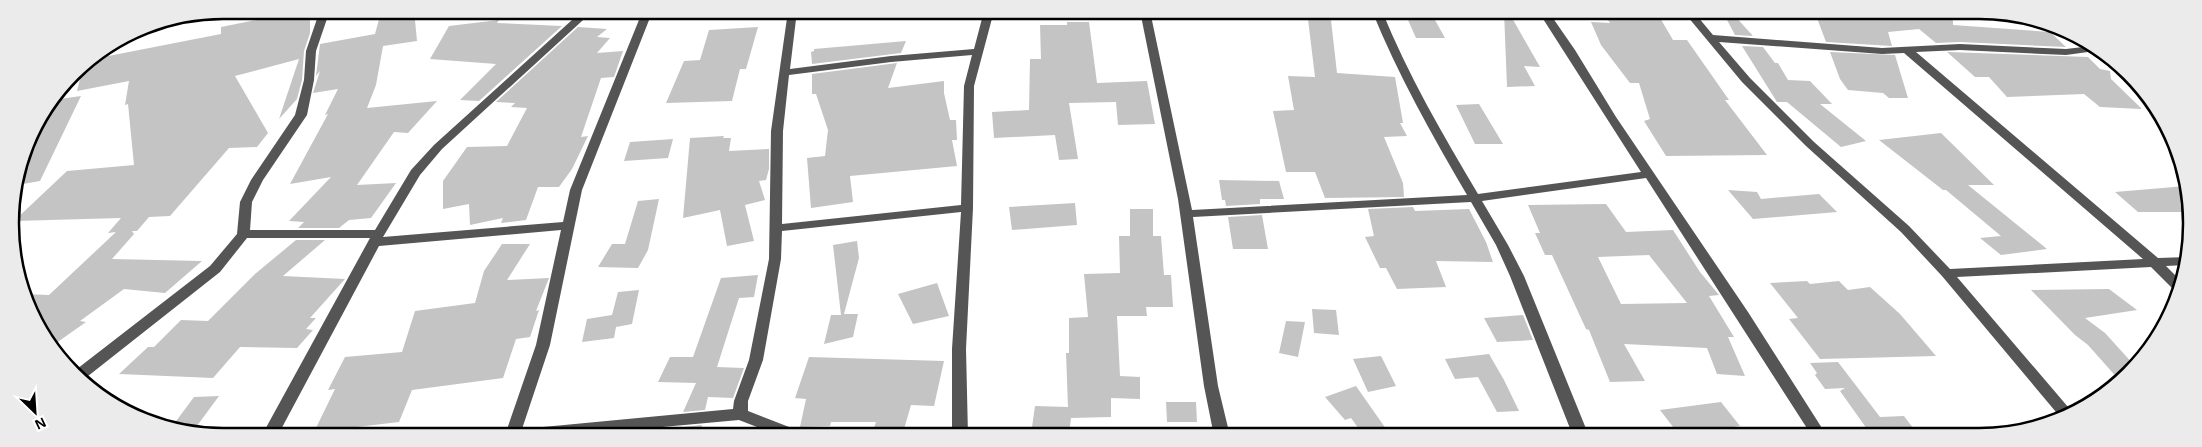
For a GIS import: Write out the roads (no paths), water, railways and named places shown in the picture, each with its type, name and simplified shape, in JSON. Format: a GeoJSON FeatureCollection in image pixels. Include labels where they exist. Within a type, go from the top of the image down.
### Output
{"type":"FeatureCollection","features":[{"type":"Feature","properties":{"kind":"street"},"geometry":{"type":"LineString","coordinates":[[83,372],[214,269],[226,257],[243,234],[246,202],[257,180],[301,115],[309,80],[311,51],[322,19]]}},
{"type":"Feature","properties":{"kind":"street"},"geometry":{"type":"LineString","coordinates":[[274,428],[376,238],[415,173],[438,147],[579,19]]}},
{"type":"Feature","properties":{"kind":"street"},"geometry":{"type":"LineString","coordinates":[[514,428],[543,345],[576,190],[644,19]]}},
{"type":"Feature","properties":{"kind":"street"},"geometry":{"type":"LineString","coordinates":[[740,414],[741,401],[756,360],[775,259],[776,131],[791,19]]}},
{"type":"Feature","properties":{"kind":"street"},"geometry":{"type":"LineString","coordinates":[[960,428],[959,349],[967,208],[968,86],[987,19]]}},
{"type":"Feature","properties":{"kind":"street"},"geometry":{"type":"LineString","coordinates":[[1147,19],[1186,214],[1211,386],[1220,428]]}},
{"type":"Feature","properties":{"kind":"street"},"geometry":{"type":"LineString","coordinates":[[1380,19],[1390,43],[1436,132],[1502,245],[1517,276],[1578,428]]}},
{"type":"Feature","properties":{"kind":"street"},"geometry":{"type":"LineString","coordinates":[[1549,19],[1605,110],[1752,327],[1815,428]]}},
{"type":"Feature","properties":{"kind":"street"},"geometry":{"type":"LineString","coordinates":[[1693,19],[1759,93],[1810,144],[1905,229],[1947,273],[2063,410]]}},
{"type":"Feature","properties":{"kind":"street"},"geometry":{"type":"LineString","coordinates":[[1710,38],[1854,50],[1985,48],[2066,52],[2086,49]]}},
{"type":"Feature","properties":{"kind":"street"},"geometry":{"type":"LineString","coordinates":[[1907,50],[2155,263],[2174,282]]}},
{"type":"Feature","properties":{"kind":"street"},"geometry":{"type":"LineString","coordinates":[[784,73],[884,59],[977,52]]}},
{"type":"Feature","properties":{"kind":"street"},"geometry":{"type":"LineString","coordinates":[[1186,214],[1475,198],[1649,174]]}},
{"type":"Feature","properties":{"kind":"street"},"geometry":{"type":"LineString","coordinates":[[776,228],[967,208]]}},
{"type":"Feature","properties":{"kind":"street"},"geometry":{"type":"LineString","coordinates":[[243,234],[376,238],[570,225]]}},
{"type":"Feature","properties":{"kind":"street"},"geometry":{"type":"LineString","coordinates":[[1947,273],[2179,261]]}},
{"type":"Feature","properties":{"kind":"street"},"geometry":{"type":"LineString","coordinates":[[601,428],[740,414],[776,428]]}}]}
